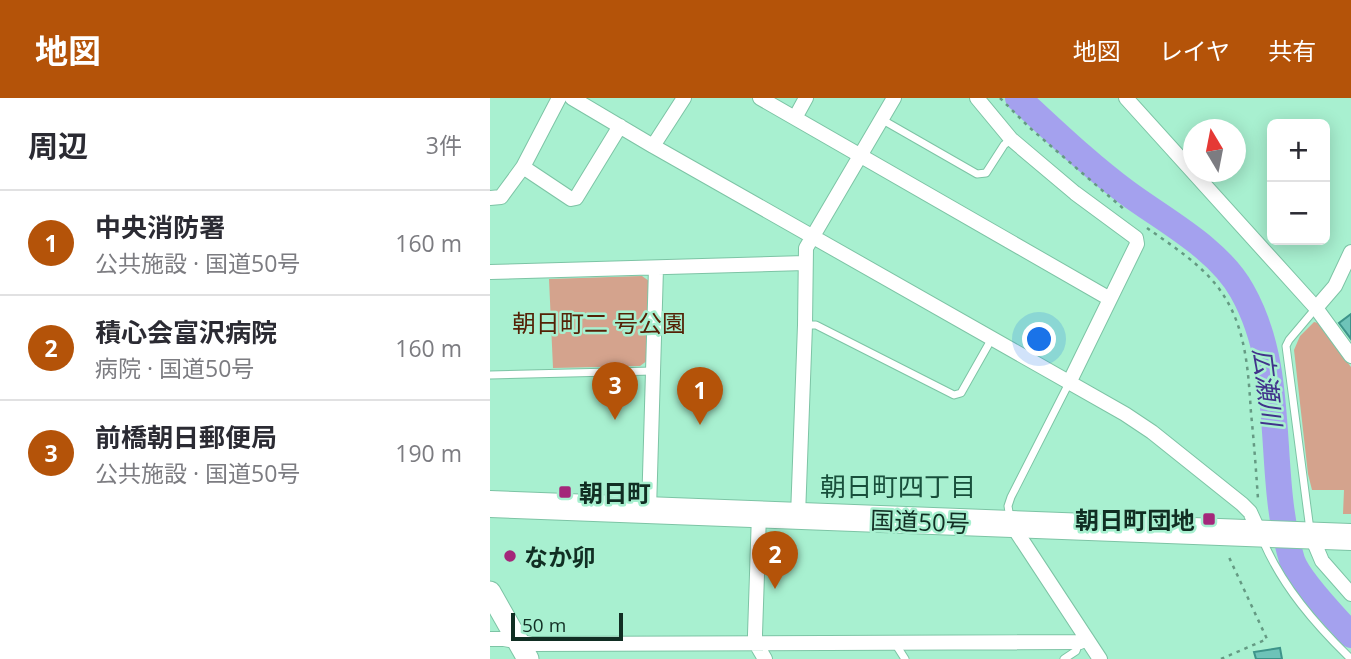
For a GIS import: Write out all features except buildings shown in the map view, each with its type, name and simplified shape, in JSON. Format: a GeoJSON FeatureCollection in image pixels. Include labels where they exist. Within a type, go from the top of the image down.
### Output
{"type":"FeatureCollection","features":[{"type":"Feature","properties":{"kind":"highway","name":"国道50号"},"geometry":{"type":"LineString","coordinates":[[490,503],[1351,537]]}},
{"type":"Feature","properties":{"kind":"street"},"geometry":{"type":"LineString","coordinates":[[490,198],[501,197],[523,167],[559,98]]}},
{"type":"Feature","properties":{"kind":"street"},"geometry":{"type":"LineString","coordinates":[[572,98],[1152,432],[1242,504],[1263,534]]}},
{"type":"Feature","properties":{"kind":"street"},"geometry":{"type":"LineString","coordinates":[[653,146],[684,98]]}},
{"type":"Feature","properties":{"kind":"street"},"geometry":{"type":"LineString","coordinates":[[760,98],[1110,299]]}},
{"type":"Feature","properties":{"kind":"street"},"geometry":{"type":"LineString","coordinates":[[795,118],[806,98]]}},
{"type":"Feature","properties":{"kind":"street"},"geometry":{"type":"LineString","coordinates":[[798,516],[806,248],[894,98]]}},
{"type":"Feature","properties":{"kind":"street"},"geometry":{"type":"LineString","coordinates":[[977,98],[1011,139],[1075,193],[1136,238],[1137,244],[1069,383]]}},
{"type":"Feature","properties":{"kind":"street"},"geometry":{"type":"LineString","coordinates":[[1126,98],[1316,308],[1351,356]]}},
{"type":"Feature","properties":{"kind":"street"},"geometry":{"type":"LineString","coordinates":[[523,167],[571,199],[576,198],[620,126]]}},
{"type":"Feature","properties":{"kind":"street"},"geometry":{"type":"LineString","coordinates":[[1316,308],[1335,286],[1351,252]]}},
{"type":"Feature","properties":{"kind":"street"},"geometry":{"type":"LineString","coordinates":[[490,272],[805,263]]}},
{"type":"Feature","properties":{"kind":"street"},"geometry":{"type":"LineString","coordinates":[[649,510],[656,268]]}},
{"type":"Feature","properties":{"kind":"street"},"geometry":{"type":"LineString","coordinates":[[760,514],[755,642],[765,659]]}},
{"type":"Feature","properties":{"kind":"street"},"geometry":{"type":"LineString","coordinates":[[1012,525],[1083,641],[1100,659]]}},
{"type":"Feature","properties":{"kind":"street"},"geometry":{"type":"LineString","coordinates":[[1309,535],[1322,561],[1351,594]]}},
{"type":"Feature","properties":{"kind":"street"},"geometry":{"type":"LineString","coordinates":[[490,592],[528,659]]}},
{"type":"Feature","properties":{"kind":"street"},"geometry":{"type":"LineString","coordinates":[[490,639],[531,644],[1083,641]]}},
{"type":"Feature","properties":{"kind":"lane"},"geometry":{"type":"LineString","coordinates":[[881,119],[977,174],[986,173],[1011,139]]}},
{"type":"Feature","properties":{"kind":"lane"},"geometry":{"type":"LineString","coordinates":[[1309,535],[1286,346],[1316,308]]}},
{"type":"Feature","properties":{"kind":"lane"},"geometry":{"type":"LineString","coordinates":[[805,325],[816,325],[954,395],[961,393],[991,340]]}},
{"type":"Feature","properties":{"kind":"lane"},"geometry":{"type":"LineString","coordinates":[[490,375],[654,371]]}},
{"type":"Feature","properties":{"kind":"lane"},"geometry":{"type":"LineString","coordinates":[[1012,525],[1009,515],[1011,497],[1069,383]]}},
{"type":"Feature","properties":{"kind":"lane"},"geometry":{"type":"LineString","coordinates":[[1263,534],[1273,565],[1298,601],[1351,659]]}},
{"type":"Feature","properties":{"kind":"lane"},"geometry":{"type":"LineString","coordinates":[[1064,659],[1076,651],[1083,641]]}},
{"type":"Feature","properties":{"kind":"lane"},"geometry":{"type":"LineString","coordinates":[[897,642],[905,659]]}},
{"type":"Feature","properties":{"kind":"path"},"geometry":{"type":"LineString","coordinates":[[1000,98],[1030,128],[1128,213]]}},
{"type":"Feature","properties":{"kind":"path"},"geometry":{"type":"LineString","coordinates":[[1138,221],[1204,271],[1226,298],[1239,325],[1248,375],[1259,502]]}},
{"type":"Feature","properties":{"kind":"path"},"geometry":{"type":"LineString","coordinates":[[1221,659],[1267,639],[1228,555]]}},
{"type":"Feature","properties":{"kind":"green space","name":"朝日町二 号公園"},"geometry":{"type":"Polygon","coordinates":[[[642,276],[649,281],[648,360],[640,366],[553,368],[549,279],[642,276]]]}},
{"type":"Feature","properties":{"kind":"green space"},"geometry":{"type":"Polygon","coordinates":[[[1314,322],[1318,323],[1351,367],[1351,514],[1343,514],[1344,490],[1312,490],[1308,474],[1294,350],[1300,336],[1314,322]]]}},
{"type":"Feature","properties":{"kind":"waterway","name":"広瀬川"},"geometry":{"type":"LineString","coordinates":[[1018,98],[1112,181],[1205,248],[1232,276],[1242,291],[1257,323],[1266,356],[1279,493],[1292,560],[1310,588],[1351,635]]}},
{"type":"Feature","properties":{"kind":"place","name":"前橋朝日郵便局"},"geometry":{"type":"Point","coordinates":[615,420]}},
{"type":"Feature","properties":{"kind":"place","name":"中央消防署"},"geometry":{"type":"Point","coordinates":[700,425]}},
{"type":"Feature","properties":{"kind":"place","name":"朝日町"},"geometry":{"type":"Point","coordinates":[565,492]}},
{"type":"Feature","properties":{"kind":"place","name":"朝日町団地"},"geometry":{"type":"Point","coordinates":[1209,519]}},
{"type":"Feature","properties":{"kind":"place","name":"なか卯"},"geometry":{"type":"Point","coordinates":[510,556]}},
{"type":"Feature","properties":{"kind":"place","name":"積心会富沢病院"},"geometry":{"type":"Point","coordinates":[775,589]}},
{"type":"Feature","properties":{"kind":"district","name":"朝日町四丁目"},"geometry":{"type":"Point","coordinates":[898,486]}}]}
